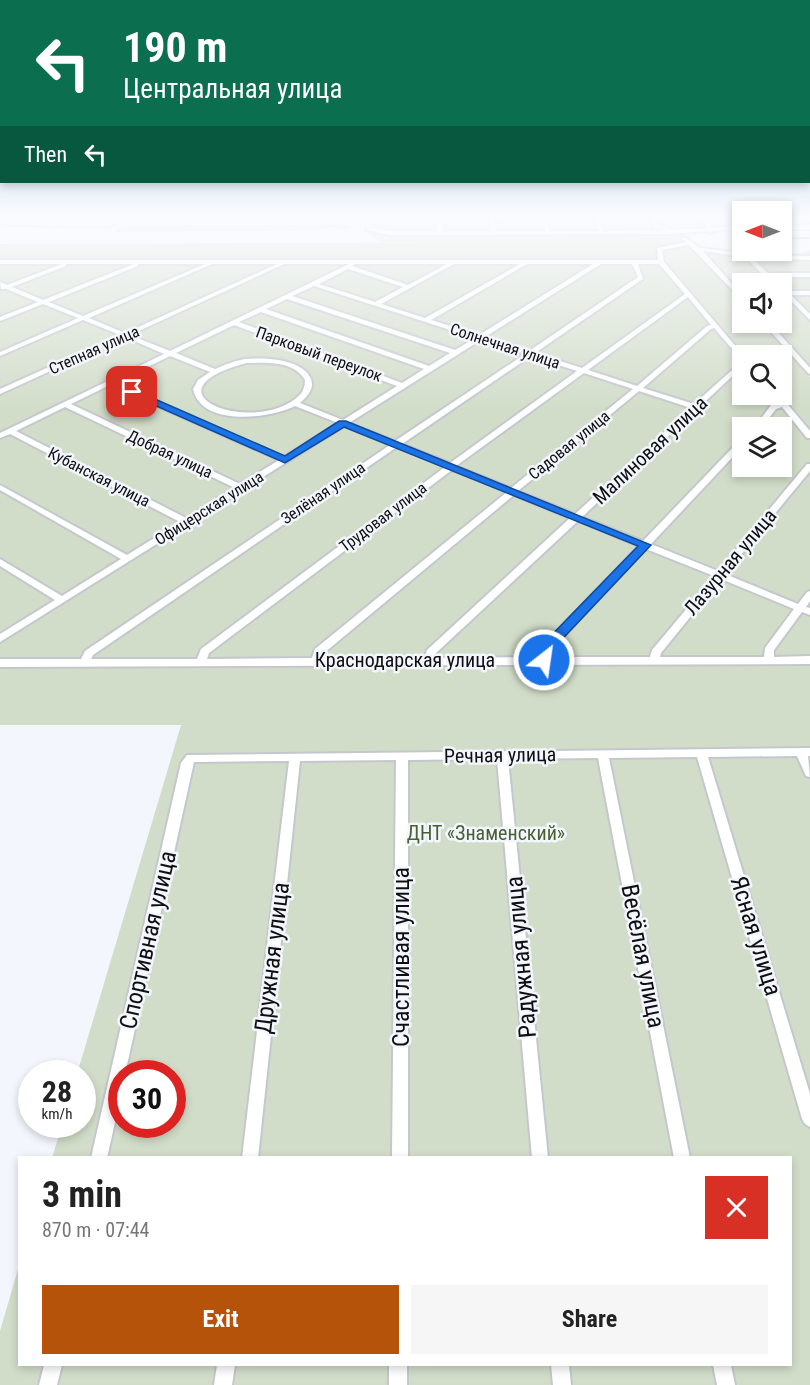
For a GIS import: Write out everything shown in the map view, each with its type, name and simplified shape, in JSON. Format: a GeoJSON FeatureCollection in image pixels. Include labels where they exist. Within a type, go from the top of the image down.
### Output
{"type":"FeatureCollection","features":[{"type":"Feature","properties":{"kind":"street"},"geometry":{"type":"LineString","coordinates":[[2,287],[17,282]]}},
{"type":"Feature","properties":{"kind":"street"},"geometry":{"type":"LineString","coordinates":[[0,320],[95,282]]}},
{"type":"Feature","properties":{"kind":"street"},"geometry":{"type":"LineString","coordinates":[[0,354],[168,282]]}},
{"type":"Feature","properties":{"kind":"street","name":"Степная улица"},"geometry":{"type":"LineString","coordinates":[[0,392],[243,282]]}},
{"type":"Feature","properties":{"kind":"street"},"geometry":{"type":"LineString","coordinates":[[0,436],[319,282]]}},
{"type":"Feature","properties":{"kind":"street"},"geometry":{"type":"LineString","coordinates":[[395,282],[409,287]]}},
{"type":"Feature","properties":{"kind":"street"},"geometry":{"type":"LineString","coordinates":[[376,304],[418,282]]}},
{"type":"Feature","properties":{"kind":"street"},"geometry":{"type":"LineString","coordinates":[[426,321],[493,282]]}},
{"type":"Feature","properties":{"kind":"street","name":"Офицерская улица"},"geometry":{"type":"LineString","coordinates":[[0,639],[569,282]]}},
{"type":"Feature","properties":{"kind":"street","name":"Зелёная улица"},"geometry":{"type":"LineString","coordinates":[[86,662],[89,653],[636,282]]}},
{"type":"Feature","properties":{"kind":"street"},"geometry":{"type":"LineString","coordinates":[[678,282],[732,345]]}},
{"type":"Feature","properties":{"kind":"street","name":"Солнечная улица"},"geometry":{"type":"LineString","coordinates":[[314,284],[696,407]]}},
{"type":"Feature","properties":{"kind":"street"},"geometry":{"type":"LineString","coordinates":[[2,287],[213,371]]}},
{"type":"Feature","properties":{"kind":"street"},"geometry":{"type":"LineString","coordinates":[[792,292],[810,293]]}},
{"type":"Feature","properties":{"kind":"street","name":"Трудовая улица"},"geometry":{"type":"LineString","coordinates":[[201,661],[205,651],[450,467],[688,294]]}},
{"type":"Feature","properties":{"kind":"street"},"geometry":{"type":"LineString","coordinates":[[288,297],[456,353]]}},
{"type":"Feature","properties":{"kind":"street"},"geometry":{"type":"LineString","coordinates":[[792,298],[807,312],[810,318]]}},
{"type":"Feature","properties":{"kind":"street"},"geometry":{"type":"LineString","coordinates":[[262,310],[430,369]]}},
{"type":"Feature","properties":{"kind":"street","name":"Парковый переулок"},"geometry":{"type":"LineString","coordinates":[[235,323],[403,386]]}},
{"type":"Feature","properties":{"kind":"street","name":"Садовая улица"},"geometry":{"type":"LineString","coordinates":[[316,661],[319,651],[709,327],[716,326]]}},
{"type":"Feature","properties":{"kind":"street"},"geometry":{"type":"LineString","coordinates":[[775,333],[810,372]]}},
{"type":"Feature","properties":{"kind":"street"},"geometry":{"type":"LineString","coordinates":[[262,361],[291,366],[307,378],[309,385],[306,393],[294,403],[274,411],[256,414],[221,411],[200,398],[198,390],[201,381],[213,371],[246,362],[262,361]]}},
{"type":"Feature","properties":{"kind":"street","name":"Малиновая улица"},"geometry":{"type":"LineString","coordinates":[[429,660],[431,652],[732,373]]}},
{"type":"Feature","properties":{"kind":"street"},"geometry":{"type":"LineString","coordinates":[[110,383],[285,460]]}},
{"type":"Feature","properties":{"kind":"street"},"geometry":{"type":"LineString","coordinates":[[294,403],[805,610]]}},
{"type":"Feature","properties":{"kind":"street","name":"Добрая улица"},"geometry":{"type":"LineString","coordinates":[[65,404],[242,488]]}},
{"type":"Feature","properties":{"kind":"street"},"geometry":{"type":"LineString","coordinates":[[766,417],[774,407],[784,405],[810,436]]}},
{"type":"Feature","properties":{"kind":"street","name":"Кубанская улица"},"geometry":{"type":"LineString","coordinates":[[10,431],[188,523]]}},
{"type":"Feature","properties":{"kind":"street"},"geometry":{"type":"LineString","coordinates":[[544,660],[547,648],[732,454]]}},
{"type":"Feature","properties":{"kind":"street","name":"Лазурная улица"},"geometry":{"type":"LineString","coordinates":[[654,659],[656,652],[810,465]]}},
{"type":"Feature","properties":{"kind":"street"},"geometry":{"type":"LineString","coordinates":[[0,487],[128,560]]}},
{"type":"Feature","properties":{"kind":"street"},"geometry":{"type":"LineString","coordinates":[[0,562],[62,600]]}},
{"type":"Feature","properties":{"kind":"street"},"geometry":{"type":"LineString","coordinates":[[769,659],[769,650],[805,610],[810,594]]}},
{"type":"Feature","properties":{"kind":"street","name":"Краснодарская улица"},"geometry":{"type":"LineString","coordinates":[[0,663],[810,660]]}},
{"type":"Feature","properties":{"kind":"street"},"geometry":{"type":"LineString","coordinates":[[806,752],[810,774]]}},
{"type":"Feature","properties":{"kind":"street","name":"Речная улица"},"geometry":{"type":"LineString","coordinates":[[191,758],[806,752]]}},
{"type":"Feature","properties":{"kind":"street","name":"Ясная улица"},"geometry":{"type":"LineString","coordinates":[[701,753],[810,1119]]}},
{"type":"Feature","properties":{"kind":"street","name":"Весёлая улица"},"geometry":{"type":"LineString","coordinates":[[603,754],[682,1156]]}},
{"type":"Feature","properties":{"kind":"street","name":"Радужная улица"},"geometry":{"type":"LineString","coordinates":[[502,756],[540,1156]]}},
{"type":"Feature","properties":{"kind":"street","name":"Счастливая улица"},"geometry":{"type":"LineString","coordinates":[[400,1156],[402,757]]}},
{"type":"Feature","properties":{"kind":"street","name":"Спортивная улица"},"geometry":{"type":"LineString","coordinates":[[99,1156],[184,775],[191,758]]}},
{"type":"Feature","properties":{"kind":"street","name":"Дружная улица"},"geometry":{"type":"LineString","coordinates":[[249,1156],[296,758]]}},
{"type":"Feature","properties":{"kind":"street"},"geometry":{"type":"LineString","coordinates":[[48,1385],[52,1366]]}},
{"type":"Feature","properties":{"kind":"street"},"geometry":{"type":"LineString","coordinates":[[224,1385],[226,1366]]}},
{"type":"Feature","properties":{"kind":"street"},"geometry":{"type":"LineString","coordinates":[[398,1385],[399,1366]]}},
{"type":"Feature","properties":{"kind":"street"},"geometry":{"type":"LineString","coordinates":[[560,1366],[562,1385]]}},
{"type":"Feature","properties":{"kind":"street"},"geometry":{"type":"LineString","coordinates":[[722,1366],[726,1385]]}},
{"type":"Feature","properties":{"kind":"green space","name":"ДНТ «Знаменский»"},"geometry":{"type":"Polygon","coordinates":[[[0,282],[723,282],[732,292],[732,333],[770,333],[781,345],[732,345],[732,405],[792,405],[792,357],[810,377],[810,1385],[0,1385],[0,1331],[18,1269],[18,1366],[792,1366],[792,1156],[53,1156],[58,1138],[96,1138],[96,1060],[81,1060],[181,725],[0,725],[0,282]]]}},
{"type":"Feature","properties":{"kind":"green space"},"geometry":{"type":"Polygon","coordinates":[[[792,282],[810,282],[810,372],[792,352],[792,345],[785,345],[774,333],[792,333],[792,282]]]}},
{"type":"Feature","properties":{"kind":"route"},"geometry":{"type":"LineString","coordinates":[[132,392],[285,460],[343,423],[645,545],[547,648],[544,660]]}}]}
